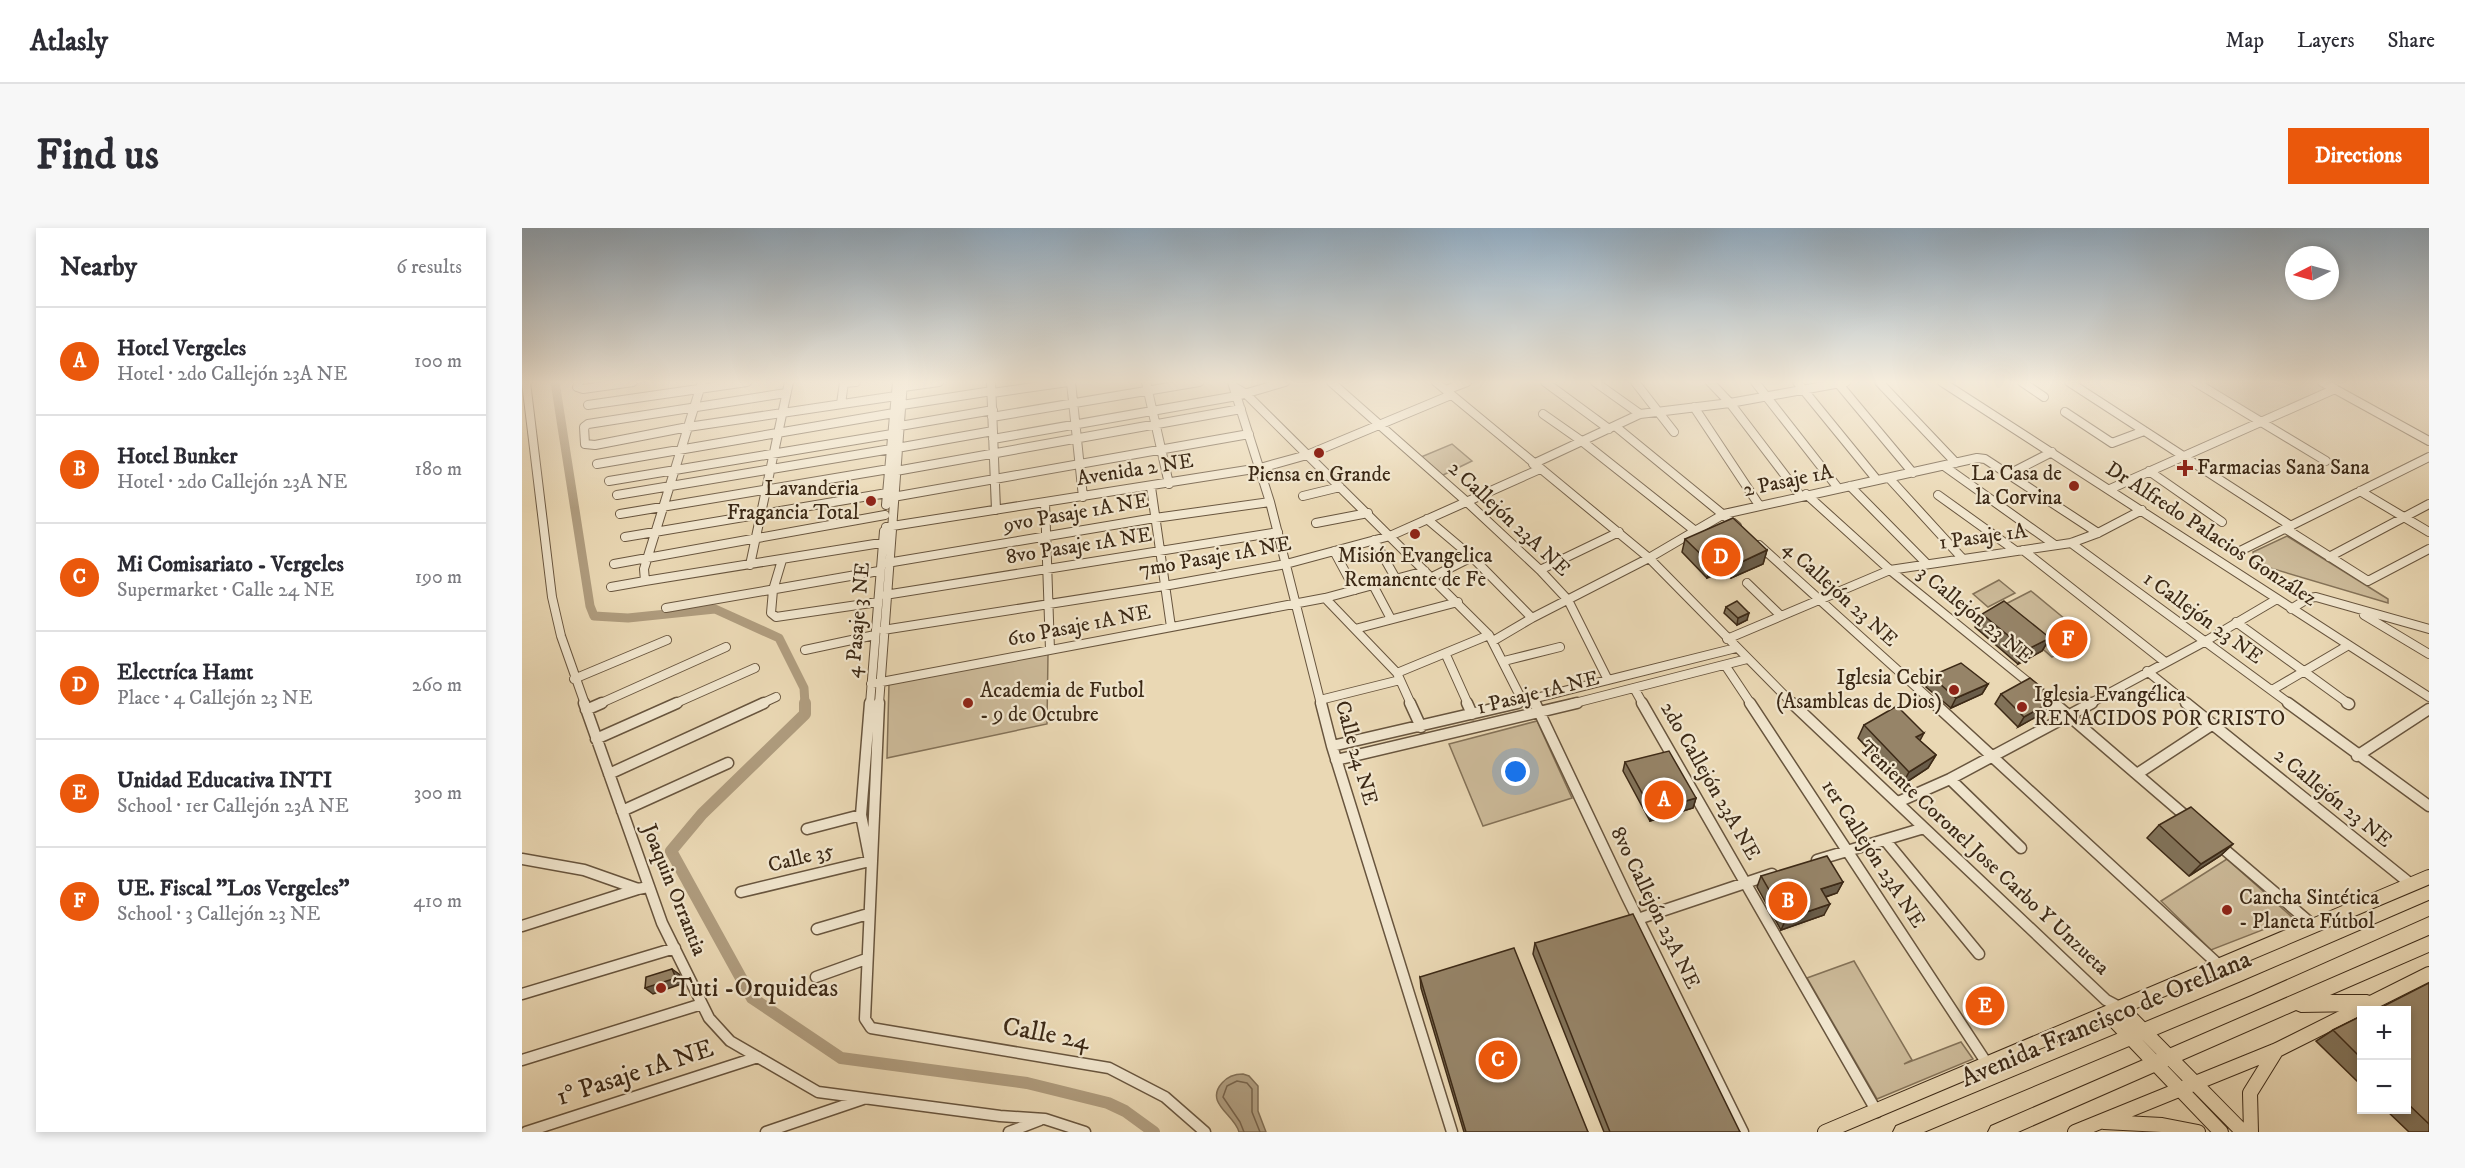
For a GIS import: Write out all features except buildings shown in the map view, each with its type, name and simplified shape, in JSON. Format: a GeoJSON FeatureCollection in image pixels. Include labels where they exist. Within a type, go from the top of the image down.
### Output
{"type":"FeatureCollection","features":[{"type":"Feature","properties":{"kind":"highway","name":"Avenida Francisco de Orellana"},"geometry":{"type":"LineString","coordinates":[[1902,1132],[2429,908]]}},
{"type":"Feature","properties":{"kind":"highway"},"geometry":{"type":"LineString","coordinates":[[1997,1132],[2429,944]]}},
{"type":"Feature","properties":{"kind":"highway"},"geometry":{"type":"LineString","coordinates":[[2287,1006],[2319,1002],[2367,1003]]}},
{"type":"Feature","properties":{"kind":"main road","name":"Avenida Francisco de Orellana"},"geometry":{"type":"LineString","coordinates":[[1825,1132],[1988,1065],[2112,1007],[2220,966],[2429,877]]}},
{"type":"Feature","properties":{"kind":"main road"},"geometry":{"type":"LineString","coordinates":[[2075,1132],[2277,1050],[2429,974]]}},
{"type":"Feature","properties":{"kind":"main road"},"geometry":{"type":"LineString","coordinates":[[2112,1007],[2162,1060],[2195,1083],[2243,1132]]}},
{"type":"Feature","properties":{"kind":"main road"},"geometry":{"type":"LineString","coordinates":[[2251,1132],[2250,1093],[2277,1050]]}},
{"type":"Feature","properties":{"kind":"main road"},"geometry":{"type":"LineString","coordinates":[[2162,1060],[2179,1089],[2221,1132]]}},
{"type":"Feature","properties":{"kind":"main road"},"geometry":{"type":"LineString","coordinates":[[2096,1122],[2162,1125],[2198,1132]]}},
{"type":"Feature","properties":{"kind":"street","name":"Joaquin Orrantia"},"geometry":{"type":"LineString","coordinates":[[531,424],[552,597],[561,636],[574,679],[622,811],[643,888],[709,1018],[730,1041],[782,1073],[819,1092],[1000,1116],[1045,1119],[1085,1132]]}},
{"type":"Feature","properties":{"kind":"street"},"geometry":{"type":"LineString","coordinates":[[588,424],[584,426],[585,444],[595,445],[707,424]]}},
{"type":"Feature","properties":{"kind":"street"},"geometry":{"type":"LineString","coordinates":[[750,565],[780,424]]}},
{"type":"Feature","properties":{"kind":"street"},"geometry":{"type":"LineString","coordinates":[[597,464],[829,424]]}},
{"type":"Feature","properties":{"kind":"street","name":"4 Pasaje 3 NE"},"geometry":{"type":"LineString","coordinates":[[893,424],[894,448]]}},
{"type":"Feature","properties":{"kind":"street"},"geometry":{"type":"LineString","coordinates":[[900,426],[914,424]]}},
{"type":"Feature","properties":{"kind":"street"},"geometry":{"type":"LineString","coordinates":[[993,424],[996,510]]}},
{"type":"Feature","properties":{"kind":"street"},"geometry":{"type":"LineString","coordinates":[[617,495],[894,448],[1085,424]]}},
{"type":"Feature","properties":{"kind":"street"},"geometry":{"type":"LineString","coordinates":[[620,514],[1155,424]]}},
{"type":"Feature","properties":{"kind":"street"},"geometry":{"type":"LineString","coordinates":[[1156,424],[1168,484]]}},
{"type":"Feature","properties":{"kind":"street","name":"Calle 24 NE"},"geometry":{"type":"LineString","coordinates":[[1246,424],[1270,502],[1336,760],[1452,1132]]}},
{"type":"Feature","properties":{"kind":"street","name":"8vo Callejón 23A NE"},"geometry":{"type":"LineString","coordinates":[[1274,424],[1368,513],[1491,638],[1528,700],[1540,712],[1638,919],[1743,1132]]}},
{"type":"Feature","properties":{"kind":"street","name":"Avenida 2 NE"},"geometry":{"type":"LineString","coordinates":[[887,526],[1151,487],[1260,468],[1307,455],[1378,424]]}},
{"type":"Feature","properties":{"kind":"street","name":"2 Callejón 23A NE"},"geometry":{"type":"LineString","coordinates":[[1378,424],[1467,502],[1540,570],[1568,600],[1608,680]]}},
{"type":"Feature","properties":{"kind":"street","name":"Teniente Coronel Jose Carbo Y Unzueta"},"geometry":{"type":"LineString","coordinates":[[1486,424],[1619,531],[1649,558],[1747,659],[2112,1007]]}},
{"type":"Feature","properties":{"kind":"street"},"geometry":{"type":"LineString","coordinates":[[1558,424],[1694,530]]}},
{"type":"Feature","properties":{"kind":"street"},"geometry":{"type":"LineString","coordinates":[[1606,424],[1724,514],[1741,530]]}},
{"type":"Feature","properties":{"kind":"street","name":"7mo Pasaje 1A NE"},"geometry":{"type":"LineString","coordinates":[[805,650],[879,633],[1286,564],[1390,536],[1467,502],[1620,424]]}},
{"type":"Feature","properties":{"kind":"street"},"geometry":{"type":"LineString","coordinates":[[1667,424],[1674,432]]}},
{"type":"Feature","properties":{"kind":"street"},"geometry":{"type":"LineString","coordinates":[[1706,424],[1760,505]]}},
{"type":"Feature","properties":{"kind":"street","name":"3 Callejón 23 NE"},"geometry":{"type":"LineString","coordinates":[[1747,424],[1803,495],[1890,570],[2068,714],[2199,827]]}},
{"type":"Feature","properties":{"kind":"street"},"geometry":{"type":"LineString","coordinates":[[1789,424],[1838,489]]}},
{"type":"Feature","properties":{"kind":"street"},"geometry":{"type":"LineString","coordinates":[[1831,424],[1877,480]]}},
{"type":"Feature","properties":{"kind":"street"},"geometry":{"type":"LineString","coordinates":[[1874,424],[1913,473]]}},
{"type":"Feature","properties":{"kind":"street"},"geometry":{"type":"LineString","coordinates":[[1919,424],[1956,463]]}},
{"type":"Feature","properties":{"kind":"street","name":"Dr Alfredo Palacios González"},"geometry":{"type":"LineString","coordinates":[[2008,424],[2347,646],[2429,697]]}},
{"type":"Feature","properties":{"kind":"street"},"geometry":{"type":"LineString","coordinates":[[2083,424],[2112,443],[2144,431]]}},
{"type":"Feature","properties":{"kind":"street"},"geometry":{"type":"LineString","coordinates":[[2134,424],[2289,527],[2329,557],[2370,581],[2429,549]]}},
{"type":"Feature","properties":{"kind":"street"},"geometry":{"type":"LineString","coordinates":[[2110,489],[2257,424]]}},
{"type":"Feature","properties":{"kind":"street"},"geometry":{"type":"LineString","coordinates":[[2266,424],[2326,461]]}},
{"type":"Feature","properties":{"kind":"street"},"geometry":{"type":"LineString","coordinates":[[2399,424],[2429,441]]}},
{"type":"Feature","properties":{"kind":"street","name":"4 Pasaje 3 NE"},"geometry":{"type":"LineString","coordinates":[[870,861],[861,815],[881,599],[887,562],[886,542],[894,448],[900,426]]}},
{"type":"Feature","properties":{"kind":"street"},"geometry":{"type":"LineString","coordinates":[[1076,426],[1083,497]]}},
{"type":"Feature","properties":{"kind":"street"},"geometry":{"type":"LineString","coordinates":[[645,581],[643,577],[648,558],[688,427]]}},
{"type":"Feature","properties":{"kind":"street"},"geometry":{"type":"LineString","coordinates":[[609,481],[892,434]]}},
{"type":"Feature","properties":{"kind":"street"},"geometry":{"type":"LineString","coordinates":[[625,537],[1079,464],[1249,434]]}},
{"type":"Feature","properties":{"kind":"street"},"geometry":{"type":"LineString","coordinates":[[2009,474],[2052,452]]}},
{"type":"Feature","properties":{"kind":"street"},"geometry":{"type":"LineString","coordinates":[[2240,551],[2429,457]]}},
{"type":"Feature","properties":{"kind":"street","name":"2 Pasaje 1A"},"geometry":{"type":"LineString","coordinates":[[1320,700],[1398,677],[1491,638],[1649,558],[1724,514],[1803,495],[1983,458],[2098,533]]}},
{"type":"Feature","properties":{"kind":"street"},"geometry":{"type":"LineString","coordinates":[[1944,466],[2055,545]]}},
{"type":"Feature","properties":{"kind":"street"},"geometry":{"type":"LineString","coordinates":[[2148,471],[2222,522]]}},
{"type":"Feature","properties":{"kind":"street"},"geometry":{"type":"LineString","coordinates":[[1889,478],[1962,558]]}},
{"type":"Feature","properties":{"kind":"street"},"geometry":{"type":"LineString","coordinates":[[1850,486],[1927,564]]}},
{"type":"Feature","properties":{"kind":"street"},"geometry":{"type":"LineString","coordinates":[[1151,487],[1171,627]]}},
{"type":"Feature","properties":{"kind":"street"},"geometry":{"type":"LineString","coordinates":[[1304,496],[1340,487]]}},
{"type":"Feature","properties":{"kind":"street"},"geometry":{"type":"LineString","coordinates":[[2360,491],[2429,532]]}},
{"type":"Feature","properties":{"kind":"street","name":"4 Pasaje 3 NE"},"geometry":{"type":"LineString","coordinates":[[887,526],[885,515],[890,495]]}},
{"type":"Feature","properties":{"kind":"street"},"geometry":{"type":"LineString","coordinates":[[1938,495],[2019,551],[2165,662]]}},
{"type":"Feature","properties":{"kind":"street"},"geometry":{"type":"LineString","coordinates":[[1045,502],[1050,650]]}},
{"type":"Feature","properties":{"kind":"street","name":"9vo Pasaje 1A NE"},"geometry":{"type":"LineString","coordinates":[[887,562],[1045,538],[1155,518],[1270,502]]}},
{"type":"Feature","properties":{"kind":"street"},"geometry":{"type":"LineString","coordinates":[[2329,557],[2429,504]]}},
{"type":"Feature","properties":{"kind":"street","name":"1 Pasaje 1A"},"geometry":{"type":"LineString","coordinates":[[1727,639],[1890,570],[2071,543],[2098,533],[2142,510]]}},
{"type":"Feature","properties":{"kind":"street"},"geometry":{"type":"LineString","coordinates":[[1317,523],[1368,513]]}},
{"type":"Feature","properties":{"kind":"street"},"geometry":{"type":"LineString","coordinates":[[614,564],[885,515]]}},
{"type":"Feature","properties":{"kind":"street"},"geometry":{"type":"LineString","coordinates":[[1427,519],[1472,557],[1532,618]]}},
{"type":"Feature","properties":{"kind":"street"},"geometry":{"type":"LineString","coordinates":[[1540,570],[1619,531]]}},
{"type":"Feature","properties":{"kind":"street","name":"8vo Pasaje 1A NE"},"geometry":{"type":"LineString","coordinates":[[773,590],[771,613],[776,617],[1046,568],[1278,532]]}},
{"type":"Feature","properties":{"kind":"street","name":"4 Callejón 23 NE"},"geometry":{"type":"LineString","coordinates":[[1750,537],[1993,756],[2220,966]]}},
{"type":"Feature","properties":{"kind":"street"},"geometry":{"type":"LineString","coordinates":[[1374,540],[1396,579]]}},
{"type":"Feature","properties":{"kind":"street"},"geometry":{"type":"LineString","coordinates":[[611,587],[886,542]]}},
{"type":"Feature","properties":{"kind":"street","name":"4 Pasaje 3 NE"},"geometry":{"type":"LineString","coordinates":[[881,599],[879,571],[886,542]]}},
{"type":"Feature","properties":{"kind":"street","name":"1 Callejón 23 NE"},"geometry":{"type":"LineString","coordinates":[[2071,543],[2272,690],[2357,756],[2429,806]]}},
{"type":"Feature","properties":{"kind":"street"},"geometry":{"type":"LineString","coordinates":[[1334,551],[1355,590]]}},
{"type":"Feature","properties":{"kind":"street"},"geometry":{"type":"LineString","coordinates":[[1432,578],[1472,557]]}},
{"type":"Feature","properties":{"kind":"street"},"geometry":{"type":"LineString","coordinates":[[773,590],[782,560]]}},
{"type":"Feature","properties":{"kind":"street"},"geometry":{"type":"LineString","coordinates":[[666,608],[879,571]]}},
{"type":"Feature","properties":{"kind":"street","name":"6to Pasaje 1A NE"},"geometry":{"type":"LineString","coordinates":[[875,683],[1325,598],[1425,571]]}},
{"type":"Feature","properties":{"kind":"street"},"geometry":{"type":"LineString","coordinates":[[1747,583],[1780,615]]}},
{"type":"Feature","properties":{"kind":"street"},"geometry":{"type":"LineString","coordinates":[[1372,585],[1391,620]]}},
{"type":"Feature","properties":{"kind":"street"},"geometry":{"type":"LineString","coordinates":[[2291,609],[2312,597],[2429,629]]}},
{"type":"Feature","properties":{"kind":"street"},"geometry":{"type":"LineString","coordinates":[[1325,598],[1398,677],[1421,727]]}},
{"type":"Feature","properties":{"kind":"street"},"geometry":{"type":"LineString","coordinates":[[1898,802],[1950,779],[1993,756],[2204,642],[2277,599]]}},
{"type":"Feature","properties":{"kind":"street"},"geometry":{"type":"LineString","coordinates":[[1355,629],[1458,602]]}},
{"type":"Feature","properties":{"kind":"street"},"geometry":{"type":"LineString","coordinates":[[2354,608],[2429,654]]}},
{"type":"Feature","properties":{"kind":"street"},"geometry":{"type":"LineString","coordinates":[[2236,622],[2349,704]]}},
{"type":"Feature","properties":{"kind":"street"},"geometry":{"type":"LineString","coordinates":[[574,679],[667,640]]}},
{"type":"Feature","properties":{"kind":"street"},"geometry":{"type":"LineString","coordinates":[[2272,690],[2347,646]]}},
{"type":"Feature","properties":{"kind":"street"},"geometry":{"type":"LineString","coordinates":[[586,710],[726,647]]}},
{"type":"Feature","properties":{"kind":"street"},"geometry":{"type":"LineString","coordinates":[[1504,661],[1560,647]]}},
{"type":"Feature","properties":{"kind":"street","name":"1 Pasaje 1A NE"},"geometry":{"type":"LineString","coordinates":[[1332,746],[1421,727],[1736,648]]}},
{"type":"Feature","properties":{"kind":"street"},"geometry":{"type":"LineString","coordinates":[[1446,655],[1472,714]]}},
{"type":"Feature","properties":{"kind":"street","name":"1 Pasaje 1A NE"},"geometry":{"type":"LineString","coordinates":[[1336,760],[1540,712],[1747,659]]}},
{"type":"Feature","properties":{"kind":"street","name":"1er Callejón 23A NE"},"geometry":{"type":"LineString","coordinates":[[1725,665],[1988,1065]]}},
{"type":"Feature","properties":{"kind":"street"},"geometry":{"type":"LineString","coordinates":[[596,739],[755,668]]}},
{"type":"Feature","properties":{"kind":"street","name":"2 Callejón 23 NE"},"geometry":{"type":"LineString","coordinates":[[2147,671],[2412,885]]}},
{"type":"Feature","properties":{"kind":"street","name":"4 Pasaje 3 NE"},"geometry":{"type":"LineString","coordinates":[[865,1019],[875,683]]}},
{"type":"Feature","properties":{"kind":"street","name":"2do Callejón 23A NE"},"geometry":{"type":"LineString","coordinates":[[1634,688],[1877,1112]]}},
{"type":"Feature","properties":{"kind":"street"},"geometry":{"type":"LineString","coordinates":[[609,774],[776,697]]}},
{"type":"Feature","properties":{"kind":"street"},"geometry":{"type":"LineString","coordinates":[[2357,756],[2429,709]]}},
{"type":"Feature","properties":{"kind":"street"},"geometry":{"type":"LineString","coordinates":[[2137,774],[2213,724]]}},
{"type":"Feature","properties":{"kind":"street"},"geometry":{"type":"LineString","coordinates":[[622,811],[728,763]]}},
{"type":"Feature","properties":{"kind":"street"},"geometry":{"type":"LineString","coordinates":[[1950,779],[2021,848]]}},
{"type":"Feature","properties":{"kind":"street"},"geometry":{"type":"LineString","coordinates":[[807,829],[861,815]]}},
{"type":"Feature","properties":{"kind":"street"},"geometry":{"type":"LineString","coordinates":[[1802,865],[1924,828]]}},
{"type":"Feature","properties":{"kind":"street"},"geometry":{"type":"LineString","coordinates":[[2208,835],[2313,926]]}},
{"type":"Feature","properties":{"kind":"street"},"geometry":{"type":"LineString","coordinates":[[1885,840],[1978,954]]}},
{"type":"Feature","properties":{"kind":"street"},"geometry":{"type":"LineString","coordinates":[[522,859],[584,870],[643,888]]}},
{"type":"Feature","properties":{"kind":"street"},"geometry":{"type":"LineString","coordinates":[[522,864],[537,860]]}},
{"type":"Feature","properties":{"kind":"street","name":"Calle 35"},"geometry":{"type":"LineString","coordinates":[[741,892],[870,861]]}},
{"type":"Feature","properties":{"kind":"street"},"geometry":{"type":"LineString","coordinates":[[1638,919],[1779,872]]}},
{"type":"Feature","properties":{"kind":"street"},"geometry":{"type":"LineString","coordinates":[[522,926],[643,888]]}},
{"type":"Feature","properties":{"kind":"street"},"geometry":{"type":"LineString","coordinates":[[817,929],[868,914]]}},
{"type":"Feature","properties":{"kind":"street"},"geometry":{"type":"LineString","coordinates":[[522,994],[675,948]]}},
{"type":"Feature","properties":{"kind":"street"},"geometry":{"type":"LineString","coordinates":[[816,976],[866,959]]}},
{"type":"Feature","properties":{"kind":"street"},"geometry":{"type":"LineString","coordinates":[[522,1060],[702,1004]]}},
{"type":"Feature","properties":{"kind":"street","name":"Calle 24"},"geometry":{"type":"LineString","coordinates":[[865,1019],[871,1028],[1109,1068],[1165,1097],[1205,1132]]}},
{"type":"Feature","properties":{"kind":"street","name":"1° Pasaje 1A NE"},"geometry":{"type":"LineString","coordinates":[[526,1132],[758,1057]]}},
{"type":"Feature","properties":{"kind":"street"},"geometry":{"type":"LineString","coordinates":[[766,1132],[866,1098]]}},
{"type":"Feature","properties":{"kind":"street"},"geometry":{"type":"LineString","coordinates":[[1009,1132],[1045,1119]]}},
{"type":"Feature","properties":{"kind":"shaded area"},"geometry":{"type":"Polygon","coordinates":[[[1452,444],[1472,461],[1441,476],[1421,457],[1452,444]]]}},
{"type":"Feature","properties":{"kind":"shaded area"},"geometry":{"type":"Polygon","coordinates":[[[2287,536],[2388,599],[2388,603],[2250,562],[2254,558],[2253,552],[2287,536]]]}},
{"type":"Feature","properties":{"kind":"shaded area"},"geometry":{"type":"Polygon","coordinates":[[[1999,580],[2015,593],[1988,607],[1973,594],[1999,580]]]}},
{"type":"Feature","properties":{"kind":"shaded area"},"geometry":{"type":"Polygon","coordinates":[[[2031,591],[2088,638],[2052,657],[1996,609],[2031,591]]]}},
{"type":"Feature","properties":{"kind":"shaded area","name":"Academia de Futbol - 9 de Octubre"},"geometry":{"type":"Polygon","coordinates":[[[1048,654],[1047,724],[887,758],[889,683],[1048,654]]]}},
{"type":"Feature","properties":{"kind":"shaded area"},"geometry":{"type":"Polygon","coordinates":[[[1537,721],[1572,798],[1483,826],[1449,744],[1537,721]]]}},
{"type":"Feature","properties":{"kind":"shaded area","name":"Cancha Sintética - Planeta Fútbol"},"geometry":{"type":"Polygon","coordinates":[[[2227,859],[2293,918],[2211,950],[2161,901],[2227,859]]]}},
{"type":"Feature","properties":{"kind":"shaded area"},"geometry":{"type":"Polygon","coordinates":[[[1854,961],[1912,1060],[1904,1064],[1961,1042],[1973,1059],[1877,1099],[1807,978],[1854,961]]]}},
{"type":"Feature","properties":{"kind":"water"},"geometry":{"type":"Polygon","coordinates":[[[1243,1074],[1249,1076],[1258,1086],[1258,1111],[1266,1132],[1239,1132],[1218,1103],[1217,1090],[1222,1083],[1231,1076],[1243,1074]]]}},
{"type":"Feature","properties":{"kind":"waterway"},"geometry":{"type":"LineString","coordinates":[[562,424],[590,606],[594,616],[628,618],[715,609],[779,638],[804,688],[805,704]]}},
{"type":"Feature","properties":{"kind":"waterway"},"geometry":{"type":"LineString","coordinates":[[805,704],[805,714],[702,814],[671,851],[752,998],[841,1058],[1027,1083],[1108,1103],[1125,1111],[1154,1132]]}},
{"type":"Feature","properties":{"kind":"place","name":"Piensa en Grande"},"geometry":{"type":"Point","coordinates":[1319,453]}},
{"type":"Feature","properties":{"kind":"place","name":"Farmacias Sana Sana"},"geometry":{"type":"Point","coordinates":[2185,468]}},
{"type":"Feature","properties":{"kind":"place","name":"La Casa de la Corvina"},"geometry":{"type":"Point","coordinates":[2074,486]}},
{"type":"Feature","properties":{"kind":"place","name":"Lavanderia Fragancia Total"},"geometry":{"type":"Point","coordinates":[871,501]}},
{"type":"Feature","properties":{"kind":"place","name":"Misión Evangelica Remanente de Fe"},"geometry":{"type":"Point","coordinates":[1415,534]}},
{"type":"Feature","properties":{"kind":"place","name":"Electríca Hamt"},"geometry":{"type":"Point","coordinates":[1721,557]}},
{"type":"Feature","properties":{"kind":"place","name":"UE. Fiscal \"Los Vergeles\""},"geometry":{"type":"Point","coordinates":[2068,639]}},
{"type":"Feature","properties":{"kind":"place","name":"Iglesia Cebir (Asambleas de Dios)"},"geometry":{"type":"Point","coordinates":[1954,690]}},
{"type":"Feature","properties":{"kind":"place","name":"Academia de Futbol - 9 de Octubre"},"geometry":{"type":"Point","coordinates":[968,703]}},
{"type":"Feature","properties":{"kind":"place","name":"Iglesia Evangélica RENACIDOS POR CRISTO"},"geometry":{"type":"Point","coordinates":[2022,707]}},
{"type":"Feature","properties":{"kind":"place","name":"Hotel Vergeles"},"geometry":{"type":"Point","coordinates":[1664,800]}},
{"type":"Feature","properties":{"kind":"place","name":"Hotel Bunker"},"geometry":{"type":"Point","coordinates":[1788,901]}},
{"type":"Feature","properties":{"kind":"place","name":"Cancha Sintética - Planeta Fútbol"},"geometry":{"type":"Point","coordinates":[2227,910]}},
{"type":"Feature","properties":{"kind":"place","name":"Tuti -Orquideas"},"geometry":{"type":"Point","coordinates":[661,988]}},
{"type":"Feature","properties":{"kind":"place","name":"Unidad Educativa INTI"},"geometry":{"type":"Point","coordinates":[1985,1006]}},
{"type":"Feature","properties":{"kind":"place","name":"Mi Comisariato - Vergeles"},"geometry":{"type":"Point","coordinates":[1498,1060]}}]}
